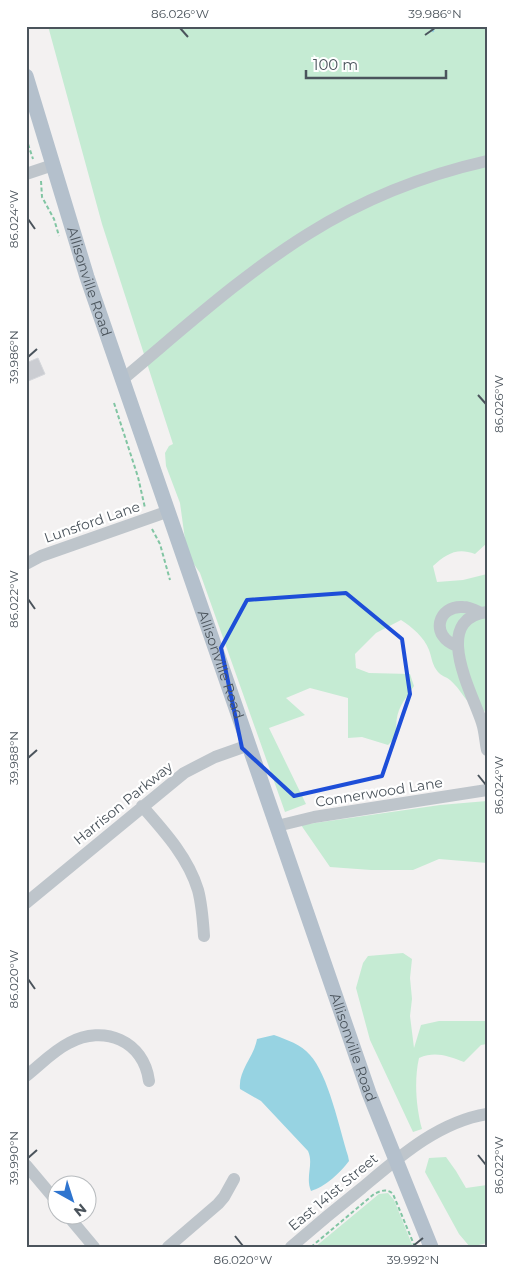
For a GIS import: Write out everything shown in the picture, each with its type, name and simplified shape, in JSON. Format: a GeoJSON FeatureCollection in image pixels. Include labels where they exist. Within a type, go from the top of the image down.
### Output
{"type":"FeatureCollection","features":[{"type":"Feature","properties":{"kind":"main road","name":"Allisonville Road"},"geometry":{"type":"LineString","coordinates":[[26,76],[87,277],[369,1093],[431,1247]]}},
{"type":"Feature","properties":{"kind":"street"},"geometry":{"type":"LineString","coordinates":[[123,378],[244,278],[314,230],[394,190],[438,174],[487,161]]}},
{"type":"Feature","properties":{"kind":"street"},"geometry":{"type":"LineString","coordinates":[[26,174],[53,165]]}},
{"type":"Feature","properties":{"kind":"street","name":"Lunsford Lane"},"geometry":{"type":"LineString","coordinates":[[26,564],[41,556],[169,511]]}},
{"type":"Feature","properties":{"kind":"street"},"geometry":{"type":"LineString","coordinates":[[457,646],[449,643],[442,635],[439,625],[442,617],[456,607],[471,608],[484,613]]}},
{"type":"Feature","properties":{"kind":"street"},"geometry":{"type":"LineString","coordinates":[[484,613],[473,617],[463,625],[459,632],[457,646],[462,666],[483,725],[487,750]]}},
{"type":"Feature","properties":{"kind":"street","name":"Harrison Parkway"},"geometry":{"type":"LineString","coordinates":[[26,903],[142,806],[191,768],[249,745]]}},
{"type":"Feature","properties":{"kind":"street","name":"Connerwood Lane"},"geometry":{"type":"LineString","coordinates":[[277,826],[314,817],[487,790]]}},
{"type":"Feature","properties":{"kind":"street"},"geometry":{"type":"LineString","coordinates":[[142,806],[175,845],[189,869],[199,896],[204,936]]}},
{"type":"Feature","properties":{"kind":"street"},"geometry":{"type":"LineString","coordinates":[[26,1076],[69,1042],[83,1037],[99,1036],[114,1037],[132,1046],[144,1061],[149,1080]]}},
{"type":"Feature","properties":{"kind":"street","name":"East 141st Street"},"geometry":{"type":"LineString","coordinates":[[290,1247],[396,1160],[445,1128],[462,1120],[487,1114]]}},
{"type":"Feature","properties":{"kind":"street"},"geometry":{"type":"LineString","coordinates":[[26,1165],[48,1191]]}},
{"type":"Feature","properties":{"kind":"street"},"geometry":{"type":"LineString","coordinates":[[168,1247],[218,1204],[234,1178]]}},
{"type":"Feature","properties":{"kind":"street"},"geometry":{"type":"LineString","coordinates":[[76,1226],[94,1247]]}},
{"type":"Feature","properties":{"kind":"path"},"geometry":{"type":"LineString","coordinates":[[26,138],[34,160]]}},
{"type":"Feature","properties":{"kind":"path"},"geometry":{"type":"LineString","coordinates":[[41,182],[42,197],[54,219],[59,236]]}},
{"type":"Feature","properties":{"kind":"path"},"geometry":{"type":"LineString","coordinates":[[114,403],[138,477],[143,507],[146,510]]}},
{"type":"Feature","properties":{"kind":"path"},"geometry":{"type":"LineString","coordinates":[[153,526],[152,530],[161,547],[170,580]]}},
{"type":"Feature","properties":{"kind":"path"},"geometry":{"type":"LineString","coordinates":[[311,1247],[374,1194],[382,1190],[387,1190],[392,1194],[398,1204],[415,1247]]}},
{"type":"Feature","properties":{"kind":"highlighted area"},"geometry":{"type":"Polygon","coordinates":[[[346,593],[402,639],[410,694],[382,776],[294,796],[242,748],[221,648],[247,600],[346,593]]]}},
{"type":"Feature","properties":{"kind":"green space"},"geometry":{"type":"Polygon","coordinates":[[[48,26],[487,26],[487,543],[475,554],[463,551],[452,553],[433,566],[437,582],[463,580],[487,574],[487,712],[474,707],[450,680],[439,673],[434,667],[424,641],[401,620],[376,633],[355,654],[356,668],[369,673],[410,674],[414,686],[399,709],[396,728],[397,736],[388,745],[362,737],[348,738],[348,698],[310,688],[286,698],[305,715],[269,728],[306,804],[285,812],[200,573],[187,554],[180,503],[166,466],[165,453],[169,446],[173,444],[102,224],[48,26]]]}},
{"type":"Feature","properties":{"kind":"green space"},"geometry":{"type":"Polygon","coordinates":[[[487,801],[487,863],[439,859],[413,870],[371,870],[330,867],[301,825],[440,805],[487,801]]]}},
{"type":"Feature","properties":{"kind":"green space"},"geometry":{"type":"Polygon","coordinates":[[[403,953],[412,959],[410,1016],[414,1048],[421,1025],[439,1021],[487,1021],[487,1044],[481,1045],[464,1062],[447,1056],[436,1055],[419,1058],[416,1094],[422,1129],[413,1132],[370,1040],[356,988],[363,963],[368,956],[403,953]]]}},
{"type":"Feature","properties":{"kind":"green space"},"geometry":{"type":"Polygon","coordinates":[[[446,1157],[466,1188],[487,1185],[487,1243],[470,1247],[459,1234],[425,1172],[429,1158],[446,1157]]]}},
{"type":"Feature","properties":{"kind":"green space"},"geometry":{"type":"Polygon","coordinates":[[[388,1193],[394,1200],[413,1247],[315,1247],[379,1194],[388,1193]]]}},
{"type":"Feature","properties":{"kind":"water"},"geometry":{"type":"Polygon","coordinates":[[[274,1035],[302,1048],[316,1064],[328,1088],[348,1156],[349,1161],[337,1174],[327,1183],[311,1191],[309,1186],[310,1156],[308,1151],[261,1101],[240,1089],[241,1076],[257,1039],[274,1035]]]}},
{"type":"Feature","properties":{"kind":"building"},"geometry":{"type":"Polygon","coordinates":[[[38,358],[45,374],[26,382],[26,363],[38,358]]]}},
{"type":"Feature","properties":{"kind":"waterway"},"geometry":{"type":"LineString","coordinates":[[430,26],[433,31]]}}]}
